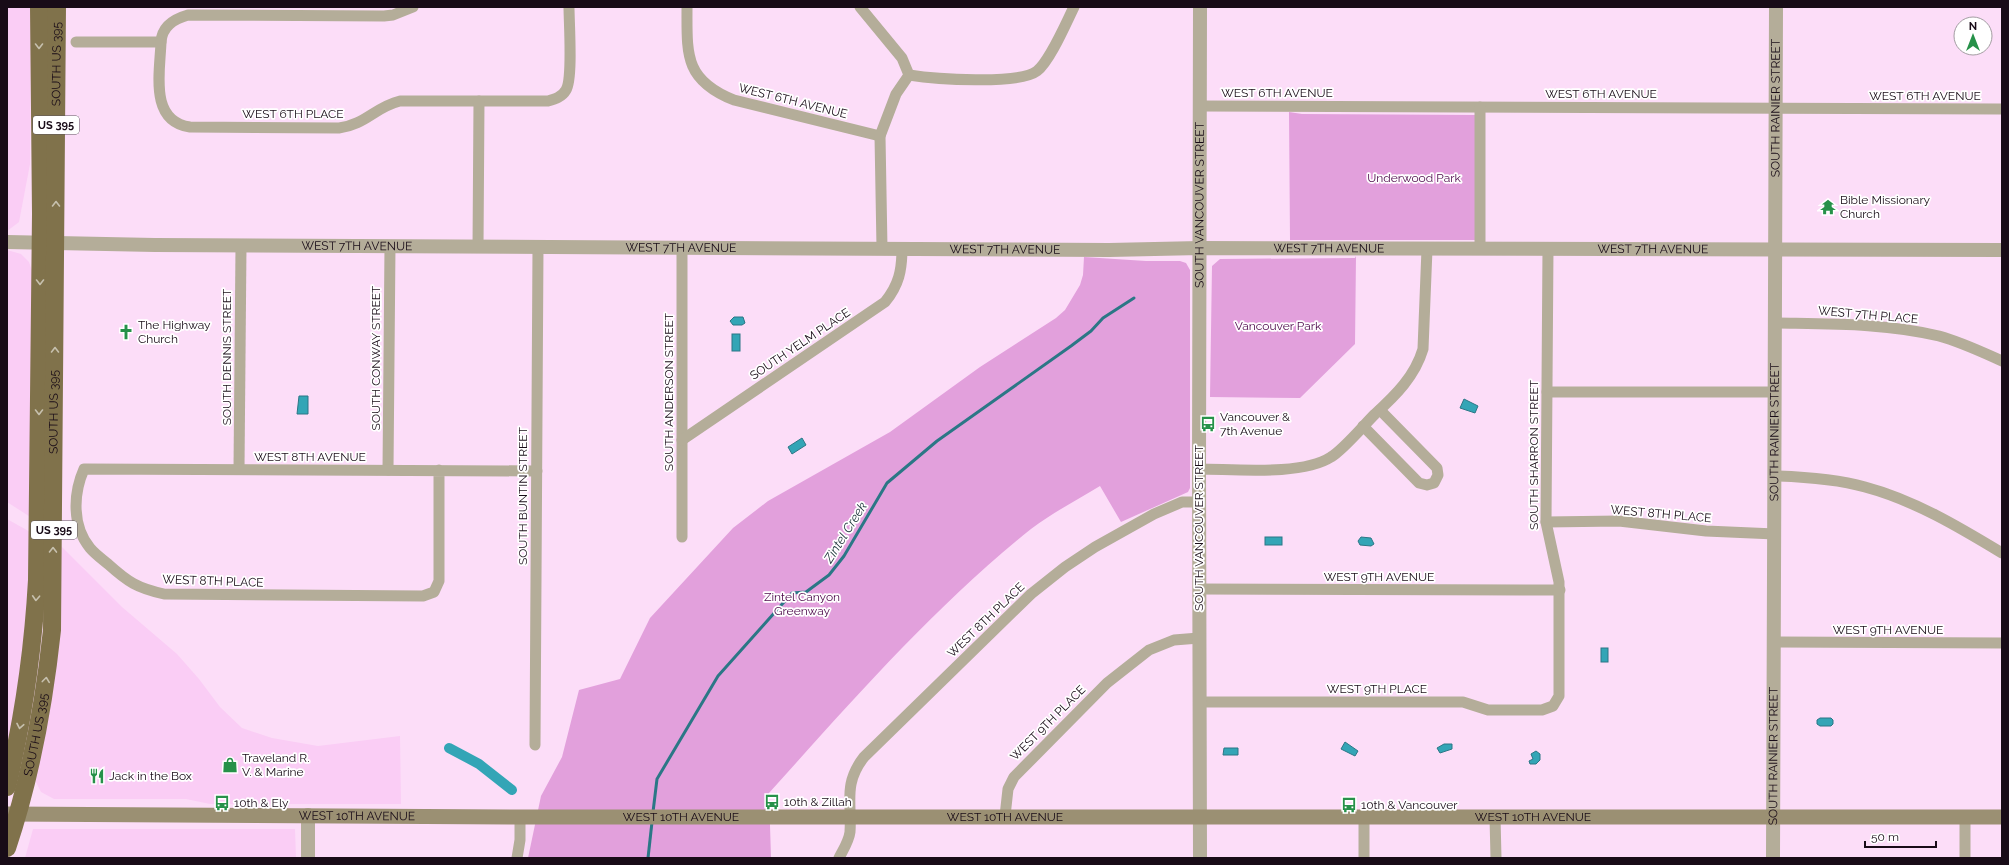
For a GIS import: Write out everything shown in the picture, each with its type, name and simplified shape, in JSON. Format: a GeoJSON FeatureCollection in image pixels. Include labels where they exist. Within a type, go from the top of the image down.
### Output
{"type":"FeatureCollection","features":[{"type":"Feature","properties":{"kind":"highway","name":"SOUTH US 395"},"geometry":{"type":"LineString","coordinates":[[13,814],[30,772],[43,704],[52,630],[48,243],[39,7]]}},
{"type":"Feature","properties":{"kind":"highway","name":"SOUTH US 395"},"geometry":{"type":"LineString","coordinates":[[7,786],[29,678],[34,633],[57,7]]}},
{"type":"Feature","properties":{"kind":"highway","name":"US 395"},"geometry":{"type":"LineString","coordinates":[[7,848],[13,814]]}},
{"type":"Feature","properties":{"kind":"main road","name":"WEST 10TH AVENUE"},"geometry":{"type":"LineString","coordinates":[[13,814],[520,817],[2002,817]]}},
{"type":"Feature","properties":{"kind":"street"},"geometry":{"type":"LineString","coordinates":[[76,42],[161,42],[164,30],[168,25],[174,20],[188,15],[384,16],[393,15],[414,7]]}},
{"type":"Feature","properties":{"kind":"street","name":"WEST 6TH PLACE"},"geometry":{"type":"LineString","coordinates":[[161,42],[160,101],[170,120],[183,126],[339,128],[359,124],[384,106],[400,101],[548,101],[563,95],[569,82],[568,7]]}},
{"type":"Feature","properties":{"kind":"street","name":"WEST 6TH AVENUE"},"geometry":{"type":"LineString","coordinates":[[687,7],[689,57],[703,82],[720,95],[734,100],[880,136]]}},
{"type":"Feature","properties":{"kind":"street"},"geometry":{"type":"LineString","coordinates":[[860,7],[902,58],[909,75]]}},
{"type":"Feature","properties":{"kind":"street"},"geometry":{"type":"LineString","coordinates":[[909,75],[1005,80],[1027,76],[1038,71],[1047,59],[1074,7]]}},
{"type":"Feature","properties":{"kind":"street","name":"SOUTH VANCOUVER STREET"},"geometry":{"type":"LineString","coordinates":[[1200,7],[1200,858]]}},
{"type":"Feature","properties":{"kind":"street","name":"SOUTH RAINIER STREET"},"geometry":{"type":"LineString","coordinates":[[1773,858],[1776,7]]}},
{"type":"Feature","properties":{"kind":"street"},"geometry":{"type":"LineString","coordinates":[[882,248],[880,136],[896,94],[909,75]]}},
{"type":"Feature","properties":{"kind":"street"},"geometry":{"type":"LineString","coordinates":[[478,247],[479,101]]}},
{"type":"Feature","properties":{"kind":"street","name":"WEST 6TH AVENUE"},"geometry":{"type":"LineString","coordinates":[[1200,106],[2002,109]]}},
{"type":"Feature","properties":{"kind":"street"},"geometry":{"type":"LineString","coordinates":[[1480,107],[1480,249]]}},
{"type":"Feature","properties":{"kind":"street","name":"WEST 7TH AVENUE"},"geometry":{"type":"LineString","coordinates":[[7,242],[241,246],[1114,250],[1200,248],[2002,250]]}},
{"type":"Feature","properties":{"kind":"street","name":"SOUTH DENNIS STREET"},"geometry":{"type":"LineString","coordinates":[[240,469],[241,246]]}},
{"type":"Feature","properties":{"kind":"street","name":"SOUTH CONWAY STREET"},"geometry":{"type":"LineString","coordinates":[[388,470],[390,246]]}},
{"type":"Feature","properties":{"kind":"street","name":"SOUTH BUNTIN STREET"},"geometry":{"type":"LineString","coordinates":[[536,745],[538,247]]}},
{"type":"Feature","properties":{"kind":"street","name":"SOUTH ANDERSON STREET"},"geometry":{"type":"LineString","coordinates":[[682,248],[682,537]]}},
{"type":"Feature","properties":{"kind":"street","name":"SOUTH YELM PLACE"},"geometry":{"type":"LineString","coordinates":[[682,440],[885,302],[892,294],[900,277],[902,248]]}},
{"type":"Feature","properties":{"kind":"street","name":"SOUTH SHARRON STREET"},"geometry":{"type":"LineString","coordinates":[[1548,248],[1546,522],[1560,590],[1559,696],[1553,706]]}},
{"type":"Feature","properties":{"kind":"street"},"geometry":{"type":"LineString","coordinates":[[1199,469],[1284,470],[1312,465],[1332,457],[1403,386],[1419,361],[1423,349],[1427,249]]}},
{"type":"Feature","properties":{"kind":"street","name":"WEST 7TH PLACE"},"geometry":{"type":"LineString","coordinates":[[1775,323],[1838,324],[1909,330],[1941,337],[2002,361]]}},
{"type":"Feature","properties":{"kind":"street"},"geometry":{"type":"LineString","coordinates":[[1547,392],[1775,392]]}},
{"type":"Feature","properties":{"kind":"street"},"geometry":{"type":"LineString","coordinates":[[1363,426],[1419,483],[1427,485],[1434,482],[1438,475],[1437,468],[1380,410]]}},
{"type":"Feature","properties":{"kind":"street","name":"WEST 8TH AVENUE"},"geometry":{"type":"LineString","coordinates":[[84,469],[537,470]]}},
{"type":"Feature","properties":{"kind":"street","name":"WEST 8TH PLACE"},"geometry":{"type":"LineString","coordinates":[[84,469],[77,492],[76,512],[78,529],[90,549],[134,586],[148,591],[164,594],[184,595],[423,596],[434,592],[439,581],[439,470]]}},
{"type":"Feature","properties":{"kind":"street"},"geometry":{"type":"LineString","coordinates":[[1775,476],[1828,480],[1865,486],[1884,492],[1931,513],[2002,553]]}},
{"type":"Feature","properties":{"kind":"street","name":"WEST 8TH PLACE"},"geometry":{"type":"LineString","coordinates":[[839,858],[850,833],[848,798],[851,780],[857,766],[864,757],[1031,594],[1089,551],[1121,531],[1177,504],[1199,502]]}},
{"type":"Feature","properties":{"kind":"street","name":"WEST 8TH PLACE"},"geometry":{"type":"LineString","coordinates":[[1546,522],[1619,521],[1706,531],[1774,534]]}},
{"type":"Feature","properties":{"kind":"street","name":"WEST 9TH AVENUE"},"geometry":{"type":"LineString","coordinates":[[1199,590],[1560,590]]}},
{"type":"Feature","properties":{"kind":"street","name":"WEST 9TH PLACE"},"geometry":{"type":"LineString","coordinates":[[1005,816],[1008,789],[1014,777],[1102,688],[1149,650],[1162,644],[1184,638],[1199,638]]}},
{"type":"Feature","properties":{"kind":"street","name":"WEST 9TH AVENUE"},"geometry":{"type":"LineString","coordinates":[[1774,642],[2002,643]]}},
{"type":"Feature","properties":{"kind":"street","name":"WEST 9TH PLACE"},"geometry":{"type":"LineString","coordinates":[[1199,702],[1463,702],[1488,710],[1542,710],[1553,706]]}},
{"type":"Feature","properties":{"kind":"street"},"geometry":{"type":"LineString","coordinates":[[308,816],[308,858]]}},
{"type":"Feature","properties":{"kind":"street"},"geometry":{"type":"LineString","coordinates":[[517,858],[520,840],[520,817]]}},
{"type":"Feature","properties":{"kind":"street"},"geometry":{"type":"LineString","coordinates":[[1364,817],[1364,858]]}},
{"type":"Feature","properties":{"kind":"street"},"geometry":{"type":"LineString","coordinates":[[1495,817],[1496,858]]}},
{"type":"Feature","properties":{"kind":"street"},"geometry":{"type":"LineString","coordinates":[[1965,817],[1965,858]]}},
{"type":"Feature","properties":{"kind":"shaded area"},"geometry":{"type":"Polygon","coordinates":[[[7,7],[31,7],[30,164],[19,222],[7,231],[7,7]]]}},
{"type":"Feature","properties":{"kind":"shaded area"},"geometry":{"type":"Polygon","coordinates":[[[7,250],[21,254],[29,262],[33,274],[32,518],[7,502],[7,250]]]}},
{"type":"Feature","properties":{"kind":"shaded area"},"geometry":{"type":"Polygon","coordinates":[[[7,519],[32,533],[29,611],[17,717],[7,744],[7,519]]]}},
{"type":"Feature","properties":{"kind":"shaded area"},"geometry":{"type":"Polygon","coordinates":[[[61,546],[122,607],[177,654],[199,679],[220,707],[242,728],[272,738],[318,746],[400,736],[401,804],[210,804],[186,799],[54,799],[41,792],[35,780],[61,546]]]}},
{"type":"Feature","properties":{"kind":"shaded area"},"geometry":{"type":"Polygon","coordinates":[[[33,829],[295,829],[296,858],[25,858],[33,829]]]}},
{"type":"Feature","properties":{"kind":"green space","name":"Underwood Park"},"geometry":{"type":"Polygon","coordinates":[[[1289,112],[1302,114],[1477,115],[1478,240],[1290,240],[1289,112]]]}},
{"type":"Feature","properties":{"kind":"green space","name":"Vancouver Park"},"geometry":{"type":"Polygon","coordinates":[[[1356,256],[1355,344],[1300,398],[1210,397],[1212,266],[1220,259],[1355,258],[1356,256]]]}},
{"type":"Feature","properties":{"kind":"green space","name":"Zintel Canyon Greenway"},"geometry":{"type":"Polygon","coordinates":[[[1084,257],[1146,261],[1180,261],[1186,263],[1190,270],[1190,488],[1188,492],[1121,522],[1100,486],[1039,523],[995,559],[961,590],[895,656],[769,793],[771,858],[528,858],[541,796],[562,757],[579,690],[620,679],[650,618],[733,528],[768,501],[890,432],[980,367],[1056,318],[1065,310],[1080,285],[1083,275],[1084,257]]]}},
{"type":"Feature","properties":{"kind":"water"},"geometry":{"type":"Polygon","coordinates":[[[734,317],[743,317],[745,323],[742,325],[733,325],[730,321],[734,317]]]}},
{"type":"Feature","properties":{"kind":"water"},"geometry":{"type":"Polygon","coordinates":[[[732,334],[740,334],[740,351],[732,351],[732,334]]]}},
{"type":"Feature","properties":{"kind":"water"},"geometry":{"type":"Polygon","coordinates":[[[299,396],[308,396],[308,414],[297,414],[299,396]]]}},
{"type":"Feature","properties":{"kind":"water"},"geometry":{"type":"Polygon","coordinates":[[[1464,399],[1478,406],[1475,413],[1460,408],[1464,399]]]}},
{"type":"Feature","properties":{"kind":"water"},"geometry":{"type":"Polygon","coordinates":[[[802,438],[806,445],[792,454],[788,447],[802,438]]]}},
{"type":"Feature","properties":{"kind":"water"},"geometry":{"type":"Polygon","coordinates":[[[1265,537],[1282,537],[1282,545],[1265,545],[1265,537]]]}},
{"type":"Feature","properties":{"kind":"water"},"geometry":{"type":"Polygon","coordinates":[[[1361,537],[1371,538],[1374,544],[1371,546],[1360,545],[1358,541],[1361,537]]]}},
{"type":"Feature","properties":{"kind":"water"},"geometry":{"type":"Polygon","coordinates":[[[1601,648],[1608,648],[1608,662],[1601,662],[1601,648]]]}},
{"type":"Feature","properties":{"kind":"water"},"geometry":{"type":"Polygon","coordinates":[[[1820,718],[1831,718],[1833,720],[1833,724],[1831,726],[1820,726],[1817,724],[1817,720],[1820,718]]]}},
{"type":"Feature","properties":{"kind":"water"},"geometry":{"type":"Polygon","coordinates":[[[1345,742],[1358,751],[1355,756],[1341,749],[1345,742]]]}},
{"type":"Feature","properties":{"kind":"water"},"geometry":{"type":"Polygon","coordinates":[[[1444,744],[1452,744],[1452,749],[1440,753],[1437,748],[1444,744]]]}},
{"type":"Feature","properties":{"kind":"water"},"geometry":{"type":"Polygon","coordinates":[[[1224,748],[1238,748],[1238,755],[1223,755],[1224,748]]]}},
{"type":"Feature","properties":{"kind":"water"},"geometry":{"type":"Polygon","coordinates":[[[1536,751],[1540,754],[1540,760],[1536,764],[1530,764],[1529,761],[1533,759],[1531,754],[1536,751]]]}},
{"type":"Feature","properties":{"kind":"waterway","name":"Zintel Creek"},"geometry":{"type":"LineString","coordinates":[[653,812],[657,779],[718,676],[792,593],[806,592],[829,575],[844,556],[887,483],[937,441],[1071,346],[1091,331],[1103,318],[1134,298]]}},
{"type":"Feature","properties":{"kind":"waterway"},"geometry":{"type":"LineString","coordinates":[[449,748],[479,764],[512,790]]}},
{"type":"Feature","properties":{"kind":"waterway","name":"Zintel Creek"},"geometry":{"type":"LineString","coordinates":[[648,858],[652,822]]}},
{"type":"Feature","properties":{"kind":"place","name":"Bible Missionary Church"},"geometry":{"type":"Point","coordinates":[1828,207]}},
{"type":"Feature","properties":{"kind":"place","name":"The Highway Church"},"geometry":{"type":"Point","coordinates":[126,332]}},
{"type":"Feature","properties":{"kind":"place","name":"Vancouver & 7th Avenue"},"geometry":{"type":"Point","coordinates":[1208,424]}},
{"type":"Feature","properties":{"kind":"place","name":"Traveland R. V. & Marine"},"geometry":{"type":"Point","coordinates":[230,765]}},
{"type":"Feature","properties":{"kind":"place","name":"Jack in the Box"},"geometry":{"type":"Point","coordinates":[97,776]}},
{"type":"Feature","properties":{"kind":"place","name":"10th & Zillah"},"geometry":{"type":"Point","coordinates":[772,802]}},
{"type":"Feature","properties":{"kind":"place","name":"10th & Ely"},"geometry":{"type":"Point","coordinates":[222,803]}},
{"type":"Feature","properties":{"kind":"place","name":"10th & Vancouver"},"geometry":{"type":"Point","coordinates":[1349,805]}}]}
